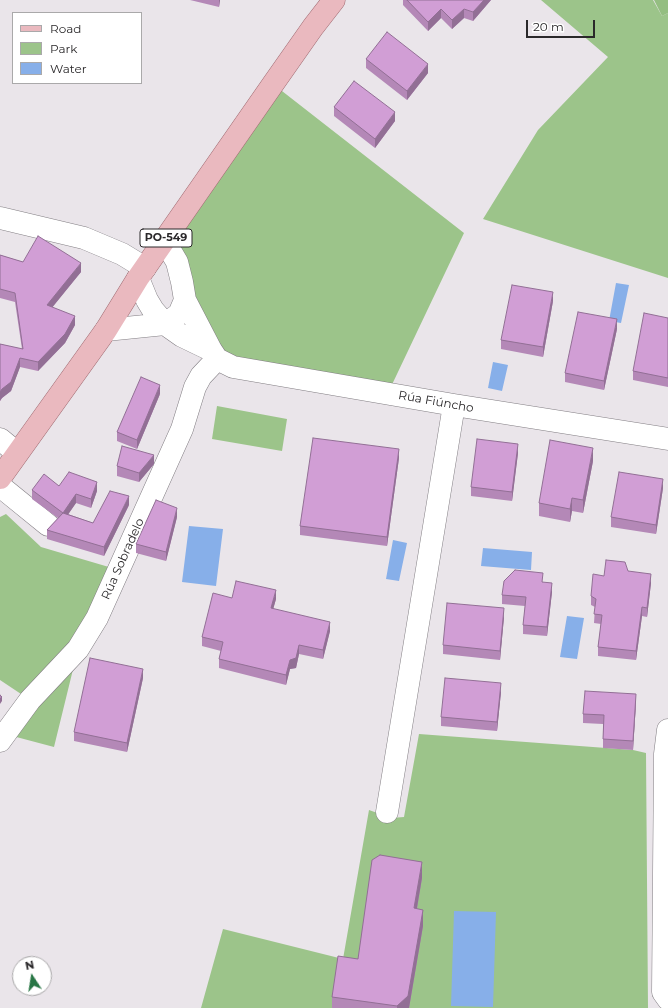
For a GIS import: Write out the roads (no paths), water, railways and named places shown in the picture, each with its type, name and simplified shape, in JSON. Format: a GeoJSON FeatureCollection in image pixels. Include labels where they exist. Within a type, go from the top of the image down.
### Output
{"type":"FeatureCollection","features":[{"type":"Feature","properties":{"kind":"main road","name":"PO-549"},"geometry":{"type":"LineString","coordinates":[[0,478],[106,330],[141,273],[334,0]]}},
{"type":"Feature","properties":{"kind":"street"},"geometry":{"type":"LineString","coordinates":[[0,218],[84,238],[122,254],[141,273]]}},
{"type":"Feature","properties":{"kind":"street"},"geometry":{"type":"LineString","coordinates":[[164,240],[176,262],[182,282],[185,300],[214,355]]}},
{"type":"Feature","properties":{"kind":"street","name":"Rúa Fiúncho"},"geometry":{"type":"LineString","coordinates":[[141,273],[147,300],[165,324],[233,367],[454,405],[659,437]]}},
{"type":"Feature","properties":{"kind":"street"},"geometry":{"type":"LineString","coordinates":[[106,330],[165,324],[179,314],[185,300]]}},
{"type":"Feature","properties":{"kind":"street","name":"Rúa Sobradelo"},"geometry":{"type":"LineString","coordinates":[[0,741],[30,700],[78,649],[97,618],[182,428],[195,387],[214,355]]}},
{"type":"Feature","properties":{"kind":"street"},"geometry":{"type":"LineString","coordinates":[[387,812],[454,405]]}},
{"type":"Feature","properties":{"kind":"street"},"geometry":{"type":"LineString","coordinates":[[659,437],[668,451]]}},
{"type":"Feature","properties":{"kind":"street"},"geometry":{"type":"LineString","coordinates":[[0,439],[17,453]]}},
{"type":"Feature","properties":{"kind":"street"},"geometry":{"type":"LineString","coordinates":[[0,486],[48,525]]}},
{"type":"Feature","properties":{"kind":"street"},"geometry":{"type":"LineString","coordinates":[[668,730],[664,754],[663,992],[668,999]]}},
{"type":"Feature","properties":{"kind":"water"},"geometry":{"type":"Polygon","coordinates":[[[616,283],[629,285],[621,323],[609,321],[616,283]]]}},
{"type":"Feature","properties":{"kind":"water"},"geometry":{"type":"Polygon","coordinates":[[[493,362],[508,365],[502,391],[488,388],[493,362]]]}},
{"type":"Feature","properties":{"kind":"water"},"geometry":{"type":"Polygon","coordinates":[[[189,526],[223,529],[216,586],[182,582],[189,526]]]}},
{"type":"Feature","properties":{"kind":"water"},"geometry":{"type":"Polygon","coordinates":[[[393,540],[407,543],[399,581],[386,579],[393,540]]]}},
{"type":"Feature","properties":{"kind":"water"},"geometry":{"type":"Polygon","coordinates":[[[483,548],[532,552],[531,570],[481,566],[483,548]]]}},
{"type":"Feature","properties":{"kind":"water"},"geometry":{"type":"Polygon","coordinates":[[[567,616],[584,618],[577,659],[560,657],[567,616]]]}},
{"type":"Feature","properties":{"kind":"water"},"geometry":{"type":"Polygon","coordinates":[[[454,911],[496,912],[493,1007],[451,1006],[454,911]]]}}]}
